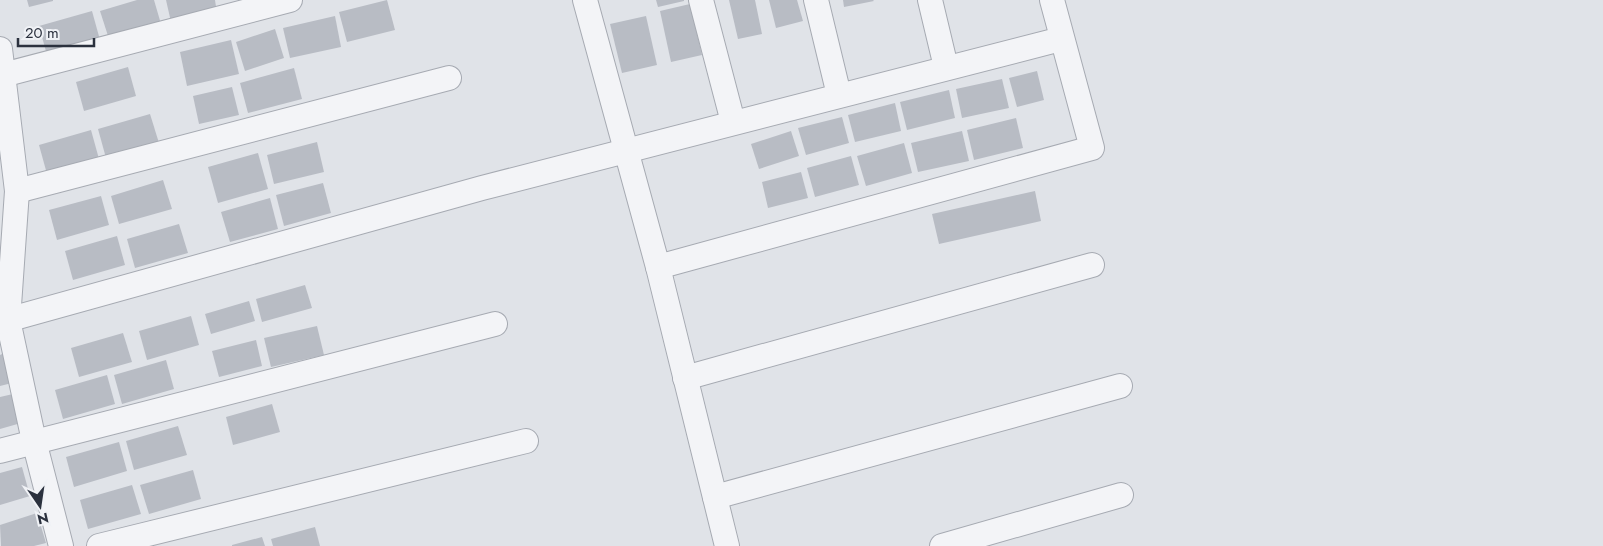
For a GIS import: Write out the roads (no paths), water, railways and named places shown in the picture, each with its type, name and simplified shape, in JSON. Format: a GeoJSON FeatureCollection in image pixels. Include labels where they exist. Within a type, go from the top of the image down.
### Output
{"type":"FeatureCollection","features":[{"type":"Feature","properties":{"kind":"street"},"geometry":{"type":"LineString","coordinates":[[3,75],[290,0]]}},
{"type":"Feature","properties":{"kind":"street"},"geometry":{"type":"LineString","coordinates":[[585,0],[658,267],[727,546]]}},
{"type":"Feature","properties":{"kind":"street"},"geometry":{"type":"LineString","coordinates":[[701,0],[732,122]]}},
{"type":"Feature","properties":{"kind":"street"},"geometry":{"type":"LineString","coordinates":[[816,0],[839,95]]}},
{"type":"Feature","properties":{"kind":"street"},"geometry":{"type":"LineString","coordinates":[[930,0],[946,67]]}},
{"type":"Feature","properties":{"kind":"street"},"geometry":{"type":"LineString","coordinates":[[658,267],[1092,148],[1052,0]]}},
{"type":"Feature","properties":{"kind":"street"},"geometry":{"type":"LineString","coordinates":[[4,321],[627,149],[1062,39]]}},
{"type":"Feature","properties":{"kind":"street"},"geometry":{"type":"LineString","coordinates":[[0,49],[11,202],[4,321],[62,546]]}},
{"type":"Feature","properties":{"kind":"street"},"geometry":{"type":"LineString","coordinates":[[11,202],[449,78]]}},
{"type":"Feature","properties":{"kind":"street"},"geometry":{"type":"LineString","coordinates":[[685,378],[1092,265]]}},
{"type":"Feature","properties":{"kind":"street"},"geometry":{"type":"LineString","coordinates":[[0,451],[495,324]]}},
{"type":"Feature","properties":{"kind":"street"},"geometry":{"type":"LineString","coordinates":[[715,497],[1120,386]]}},
{"type":"Feature","properties":{"kind":"street"},"geometry":{"type":"LineString","coordinates":[[99,546],[526,441]]}},
{"type":"Feature","properties":{"kind":"street"},"geometry":{"type":"LineString","coordinates":[[942,546],[1121,495]]}}]}
